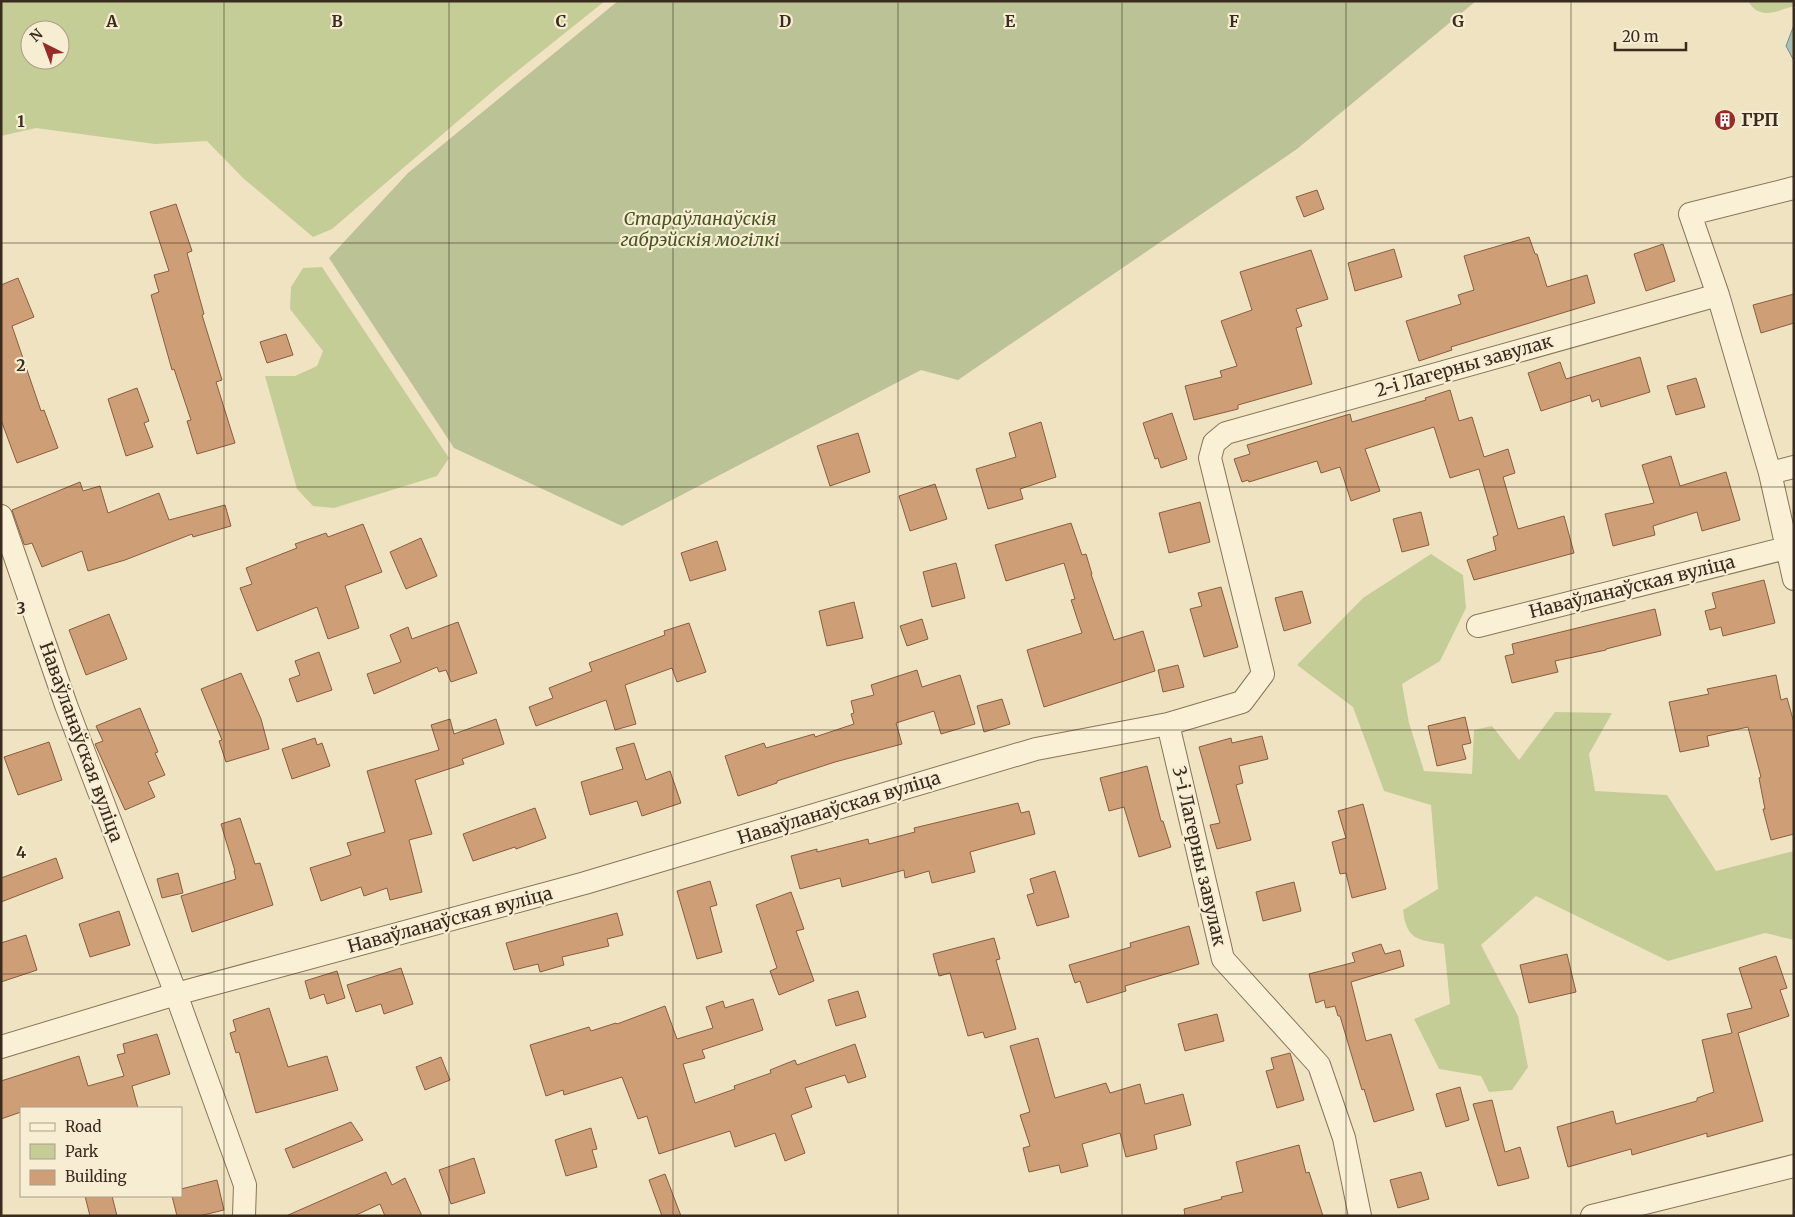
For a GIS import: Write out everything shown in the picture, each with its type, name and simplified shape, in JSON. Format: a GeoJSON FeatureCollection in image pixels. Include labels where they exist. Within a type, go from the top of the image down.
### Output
{"type":"FeatureCollection","features":[{"type":"Feature","properties":{"kind":"street"},"geometry":{"type":"LineString","coordinates":[[1794,188],[1690,214],[1718,295],[1770,473],[1794,579]]}},
{"type":"Feature","properties":{"kind":"street","name":"2-і Лагерны завулак"},"geometry":{"type":"LineString","coordinates":[[1214,443],[1226,433],[1718,295]]}},
{"type":"Feature","properties":{"kind":"street","name":"Наваўланаўская вуліца"},"geometry":{"type":"LineString","coordinates":[[1,1047],[176,994],[585,883],[1036,749],[1168,724],[1242,702],[1263,674],[1210,458],[1214,443]]}},
{"type":"Feature","properties":{"kind":"street"},"geometry":{"type":"LineString","coordinates":[[1770,473],[1794,467]]}},
{"type":"Feature","properties":{"kind":"street","name":"Наваўланаўская вуліца"},"geometry":{"type":"LineString","coordinates":[[1,516],[66,705],[176,994]]}},
{"type":"Feature","properties":{"kind":"street","name":"Наваўланаўская вуліца"},"geometry":{"type":"LineString","coordinates":[[1478,626],[1786,548]]}},
{"type":"Feature","properties":{"kind":"street","name":"3-і Лагерны завулак"},"geometry":{"type":"LineString","coordinates":[[1168,724],[1223,959],[1319,1065],[1344,1138],[1360,1216]]}},
{"type":"Feature","properties":{"kind":"street"},"geometry":{"type":"LineString","coordinates":[[176,994],[246,1185],[244,1216]]}},
{"type":"Feature","properties":{"kind":"street"},"geometry":{"type":"LineString","coordinates":[[1592,1216],[1794,1166]]}},
{"type":"Feature","properties":{"kind":"green space"},"geometry":{"type":"Polygon","coordinates":[[[1,1],[605,1],[500,85],[332,229],[313,237],[243,178],[207,141],[155,144],[36,128],[1,136],[1,1]]]}},
{"type":"Feature","properties":{"kind":"green space","name":"Стараўланаўскія габрэйскія могілкі"},"geometry":{"type":"Polygon","coordinates":[[[618,1],[1476,1],[1297,149],[958,380],[921,370],[622,526],[454,448],[329,258],[408,173],[618,1]]]}},
{"type":"Feature","properties":{"kind":"green space"},"geometry":{"type":"Polygon","coordinates":[[[1748,1],[1794,1],[1794,6],[1775,12],[1763,13],[1753,7],[1748,1]]]}},
{"type":"Feature","properties":{"kind":"green space"},"geometry":{"type":"Polygon","coordinates":[[[322,267],[449,458],[437,476],[334,508],[313,506],[297,489],[265,376],[295,376],[317,366],[323,351],[290,309],[291,287],[303,268],[322,267]]]}},
{"type":"Feature","properties":{"kind":"green space"},"geometry":{"type":"Polygon","coordinates":[[[1431,554],[1463,575],[1466,608],[1440,661],[1402,684],[1409,723],[1424,771],[1472,774],[1474,730],[1492,726],[1519,760],[1555,712],[1612,713],[1589,754],[1595,791],[1667,795],[1716,871],[1794,851],[1794,940],[1765,933],[1668,961],[1536,896],[1481,945],[1518,1016],[1528,1067],[1512,1090],[1489,1092],[1481,1076],[1439,1069],[1414,1019],[1450,1004],[1444,944],[1415,937],[1407,928],[1403,910],[1438,889],[1431,805],[1384,791],[1353,707],[1297,665],[1363,598],[1431,554]]]}},
{"type":"Feature","properties":{"kind":"water"},"geometry":{"type":"Polygon","coordinates":[[[1794,25],[1794,61],[1786,46],[1794,25]]]}},
{"type":"Feature","properties":{"kind":"building"},"geometry":{"type":"Polygon","coordinates":[[[1317,190],[1324,209],[1304,217],[1296,197],[1317,190]]]}},
{"type":"Feature","properties":{"kind":"building"},"geometry":{"type":"Polygon","coordinates":[[[176,204],[192,251],[187,253],[204,314],[202,315],[222,380],[216,382],[235,443],[197,454],[187,421],[191,420],[174,369],[172,370],[151,295],[159,292],[154,275],[169,271],[150,212],[176,204]]]}},
{"type":"Feature","properties":{"kind":"building"},"geometry":{"type":"Polygon","coordinates":[[[1529,237],[1535,254],[1537,254],[1547,287],[1587,275],[1595,303],[1451,347],[1452,350],[1419,361],[1406,321],[1461,304],[1458,295],[1474,290],[1464,256],[1529,237]]]}},
{"type":"Feature","properties":{"kind":"building"},"geometry":{"type":"Polygon","coordinates":[[[1663,244],[1675,281],[1646,291],[1634,254],[1663,244]]]}},
{"type":"Feature","properties":{"kind":"building"},"geometry":{"type":"Polygon","coordinates":[[[1394,249],[1402,277],[1355,291],[1348,263],[1394,249]]]}},
{"type":"Feature","properties":{"kind":"building"},"geometry":{"type":"Polygon","coordinates":[[[1311,250],[1328,299],[1296,309],[1302,326],[1296,328],[1312,384],[1238,405],[1238,409],[1194,420],[1185,386],[1222,377],[1220,371],[1237,366],[1221,321],[1252,310],[1240,272],[1311,250]]]}},
{"type":"Feature","properties":{"kind":"building"},"geometry":{"type":"Polygon","coordinates":[[[18,278],[34,317],[12,326],[41,411],[44,410],[58,448],[17,463],[1,420],[1,285],[18,278]]]}},
{"type":"Feature","properties":{"kind":"building"},"geometry":{"type":"Polygon","coordinates":[[[1794,294],[1794,323],[1761,333],[1753,305],[1794,294]]]}},
{"type":"Feature","properties":{"kind":"building"},"geometry":{"type":"Polygon","coordinates":[[[286,334],[293,355],[267,363],[260,342],[286,334]]]}},
{"type":"Feature","properties":{"kind":"building"},"geometry":{"type":"Polygon","coordinates":[[[1640,357],[1650,392],[1601,407],[1599,399],[1592,402],[1590,395],[1541,411],[1528,373],[1560,362],[1566,379],[1640,357]]]}},
{"type":"Feature","properties":{"kind":"building"},"geometry":{"type":"Polygon","coordinates":[[[1696,378],[1705,407],[1676,415],[1667,386],[1696,378]]]}},
{"type":"Feature","properties":{"kind":"building"},"geometry":{"type":"Polygon","coordinates":[[[137,388],[149,421],[144,423],[153,447],[126,456],[108,399],[137,388]]]}},
{"type":"Feature","properties":{"kind":"building"},"geometry":{"type":"Polygon","coordinates":[[[1450,390],[1459,421],[1472,417],[1484,457],[1508,449],[1515,473],[1503,477],[1518,529],[1564,516],[1574,553],[1474,580],[1467,560],[1496,550],[1493,537],[1498,535],[1479,469],[1450,478],[1434,427],[1365,449],[1380,491],[1351,501],[1340,467],[1321,473],[1317,461],[1249,482],[1248,480],[1242,482],[1234,459],[1250,454],[1247,445],[1350,414],[1352,422],[1426,400],[1425,398],[1450,390]]]}},
{"type":"Feature","properties":{"kind":"building"},"geometry":{"type":"Polygon","coordinates":[[[1172,413],[1187,459],[1161,468],[1158,458],[1155,459],[1143,423],[1172,413]]]}},
{"type":"Feature","properties":{"kind":"building"},"geometry":{"type":"Polygon","coordinates":[[[1041,422],[1056,477],[1020,489],[1023,499],[988,509],[976,469],[1016,457],[1009,433],[1041,422]]]}},
{"type":"Feature","properties":{"kind":"building"},"geometry":{"type":"Polygon","coordinates":[[[858,433],[870,472],[830,486],[817,446],[858,433]]]}},
{"type":"Feature","properties":{"kind":"building"},"geometry":{"type":"Polygon","coordinates":[[[1671,456],[1680,486],[1726,472],[1740,520],[1702,531],[1697,512],[1653,526],[1655,535],[1613,546],[1605,514],[1654,503],[1642,465],[1671,456]]]}},
{"type":"Feature","properties":{"kind":"building"},"geometry":{"type":"Polygon","coordinates":[[[80,482],[83,491],[100,486],[108,513],[159,493],[169,520],[225,505],[231,526],[193,537],[192,534],[125,560],[88,571],[82,551],[42,567],[32,543],[24,544],[12,510],[80,482]]]}},
{"type":"Feature","properties":{"kind":"building"},"geometry":{"type":"Polygon","coordinates":[[[935,484],[947,519],[910,531],[899,496],[935,484]]]}},
{"type":"Feature","properties":{"kind":"building"},"geometry":{"type":"Polygon","coordinates":[[[1200,502],[1210,542],[1169,553],[1159,513],[1200,502]]]}},
{"type":"Feature","properties":{"kind":"building"},"geometry":{"type":"Polygon","coordinates":[[[1421,512],[1429,545],[1402,552],[1393,519],[1421,512]]]}},
{"type":"Feature","properties":{"kind":"building"},"geometry":{"type":"Polygon","coordinates":[[[1071,523],[1082,555],[1086,554],[1114,640],[1143,631],[1155,671],[1044,707],[1027,650],[1082,633],[1071,600],[1075,599],[1064,563],[1006,581],[995,545],[1071,523]]]}},
{"type":"Feature","properties":{"kind":"building"},"geometry":{"type":"Polygon","coordinates":[[[363,524],[382,572],[345,586],[359,628],[328,639],[317,607],[257,631],[240,588],[252,584],[246,568],[297,548],[295,544],[326,533],[328,537],[363,524]]]}},
{"type":"Feature","properties":{"kind":"building"},"geometry":{"type":"Polygon","coordinates":[[[421,538],[437,576],[406,589],[390,552],[421,538]]]}},
{"type":"Feature","properties":{"kind":"building"},"geometry":{"type":"Polygon","coordinates":[[[717,541],[726,570],[690,581],[681,553],[717,541]]]}},
{"type":"Feature","properties":{"kind":"building"},"geometry":{"type":"Polygon","coordinates":[[[956,563],[965,598],[932,607],[923,572],[956,563]]]}},
{"type":"Feature","properties":{"kind":"building"},"geometry":{"type":"Polygon","coordinates":[[[1764,580],[1775,623],[1723,636],[1721,627],[1710,630],[1705,611],[1716,608],[1712,593],[1764,580]]]}},
{"type":"Feature","properties":{"kind":"building"},"geometry":{"type":"Polygon","coordinates":[[[1221,587],[1238,647],[1204,657],[1190,609],[1202,606],[1198,593],[1221,587]]]}},
{"type":"Feature","properties":{"kind":"building"},"geometry":{"type":"Polygon","coordinates":[[[1302,591],[1311,623],[1284,631],[1275,598],[1302,591]]]}},
{"type":"Feature","properties":{"kind":"building"},"geometry":{"type":"Polygon","coordinates":[[[854,602],[863,638],[827,646],[819,611],[854,602]]]}},
{"type":"Feature","properties":{"kind":"building"},"geometry":{"type":"Polygon","coordinates":[[[1655,609],[1661,635],[1555,661],[1558,672],[1512,683],[1505,656],[1514,654],[1512,644],[1655,609]]]}},
{"type":"Feature","properties":{"kind":"building"},"geometry":{"type":"Polygon","coordinates":[[[109,614],[127,659],[86,675],[69,630],[109,614]]]}},
{"type":"Feature","properties":{"kind":"building"},"geometry":{"type":"Polygon","coordinates":[[[922,619],[928,639],[907,646],[900,626],[922,619]]]}},
{"type":"Feature","properties":{"kind":"building"},"geometry":{"type":"Polygon","coordinates":[[[458,622],[477,673],[451,682],[446,670],[439,672],[437,667],[374,694],[367,674],[401,662],[390,635],[408,627],[412,639],[458,622]]]}},
{"type":"Feature","properties":{"kind":"building"},"geometry":{"type":"Polygon","coordinates":[[[689,623],[706,672],[677,682],[672,668],[625,685],[636,724],[615,730],[606,700],[536,726],[529,707],[553,698],[549,688],[592,671],[589,663],[665,635],[664,631],[689,623]]]}},
{"type":"Feature","properties":{"kind":"building"},"geometry":{"type":"Polygon","coordinates":[[[319,652],[332,690],[297,702],[289,679],[300,675],[295,661],[319,652]]]}},
{"type":"Feature","properties":{"kind":"building"},"geometry":{"type":"Polygon","coordinates":[[[1178,665],[1184,687],[1163,692],[1158,670],[1178,665]]]}},
{"type":"Feature","properties":{"kind":"building"},"geometry":{"type":"Polygon","coordinates":[[[917,670],[922,687],[960,675],[975,724],[941,734],[934,711],[896,723],[902,744],[835,762],[738,796],[725,756],[764,743],[766,748],[814,734],[815,737],[854,724],[851,714],[854,713],[851,701],[874,695],[871,685],[917,670]]]}},
{"type":"Feature","properties":{"kind":"building"},"geometry":{"type":"Polygon","coordinates":[[[241,673],[261,719],[269,749],[226,762],[219,741],[222,740],[201,689],[241,673]]]}},
{"type":"Feature","properties":{"kind":"building"},"geometry":{"type":"Polygon","coordinates":[[[1776,675],[1781,700],[1787,698],[1794,723],[1794,834],[1771,840],[1763,809],[1765,809],[1759,778],[1761,777],[1748,727],[1707,736],[1709,746],[1680,752],[1669,702],[1709,694],[1707,689],[1776,675]]]}},
{"type":"Feature","properties":{"kind":"building"},"geometry":{"type":"Polygon","coordinates":[[[1002,699],[1010,724],[984,732],[977,706],[1002,699]]]}},
{"type":"Feature","properties":{"kind":"building"},"geometry":{"type":"Polygon","coordinates":[[[140,708],[158,752],[155,753],[165,775],[148,782],[155,797],[125,810],[95,744],[103,741],[96,726],[140,708]]]}},
{"type":"Feature","properties":{"kind":"building"},"geometry":{"type":"Polygon","coordinates":[[[1465,717],[1471,743],[1462,745],[1466,759],[1437,766],[1428,726],[1465,717]]]}},
{"type":"Feature","properties":{"kind":"building"},"geometry":{"type":"Polygon","coordinates":[[[450,719],[454,734],[496,719],[504,744],[462,759],[464,764],[415,780],[432,834],[409,840],[422,892],[390,900],[387,888],[364,896],[361,887],[321,901],[310,868],[351,855],[347,843],[385,832],[367,771],[439,750],[431,725],[450,719]]]}},
{"type":"Feature","properties":{"kind":"building"},"geometry":{"type":"Polygon","coordinates":[[[1262,736],[1268,759],[1239,766],[1243,783],[1236,785],[1251,840],[1217,849],[1210,825],[1220,823],[1199,747],[1231,738],[1232,743],[1262,736]]]}},
{"type":"Feature","properties":{"kind":"building"},"geometry":{"type":"Polygon","coordinates":[[[315,738],[317,745],[322,743],[330,766],[292,779],[282,749],[315,738]]]}},
{"type":"Feature","properties":{"kind":"building"},"geometry":{"type":"Polygon","coordinates":[[[49,742],[62,780],[18,795],[4,757],[49,742]]]}},
{"type":"Feature","properties":{"kind":"building"},"geometry":{"type":"Polygon","coordinates":[[[634,743],[646,780],[670,771],[681,803],[642,816],[637,801],[590,815],[581,782],[623,769],[616,748],[634,743]]]}},
{"type":"Feature","properties":{"kind":"building"},"geometry":{"type":"Polygon","coordinates":[[[1147,766],[1161,821],[1163,821],[1171,847],[1139,857],[1124,807],[1109,811],[1100,778],[1147,766]]]}},
{"type":"Feature","properties":{"kind":"building"},"geometry":{"type":"Polygon","coordinates":[[[1018,803],[1021,813],[1029,811],[1035,834],[970,852],[975,872],[932,883],[929,871],[905,878],[904,870],[842,887],[840,878],[800,889],[791,856],[817,849],[817,852],[868,839],[869,844],[915,832],[914,828],[1018,803]]]}},
{"type":"Feature","properties":{"kind":"building"},"geometry":{"type":"Polygon","coordinates":[[[1363,804],[1386,889],[1352,898],[1346,873],[1340,874],[1332,842],[1346,838],[1338,811],[1363,804]]]}},
{"type":"Feature","properties":{"kind":"building"},"geometry":{"type":"Polygon","coordinates":[[[535,808],[546,838],[473,861],[463,834],[535,808]]]}},
{"type":"Feature","properties":{"kind":"building"},"geometry":{"type":"Polygon","coordinates":[[[240,818],[255,864],[260,863],[273,905],[192,932],[181,896],[236,879],[221,824],[240,818]]]}},
{"type":"Feature","properties":{"kind":"building"},"geometry":{"type":"Polygon","coordinates":[[[56,858],[63,878],[1,902],[1,878],[56,858]]]}},
{"type":"Feature","properties":{"kind":"building"},"geometry":{"type":"Polygon","coordinates":[[[1055,871],[1069,917],[1037,926],[1027,895],[1034,893],[1030,879],[1055,871]]]}},
{"type":"Feature","properties":{"kind":"building"},"geometry":{"type":"Polygon","coordinates":[[[178,873],[183,893],[162,898],[157,879],[178,873]]]}},
{"type":"Feature","properties":{"kind":"building"},"geometry":{"type":"Polygon","coordinates":[[[710,881],[717,905],[710,907],[722,952],[697,959],[677,891],[710,881]]]}},
{"type":"Feature","properties":{"kind":"building"},"geometry":{"type":"Polygon","coordinates":[[[1294,882],[1301,911],[1263,921],[1256,892],[1294,882]]]}},
{"type":"Feature","properties":{"kind":"building"},"geometry":{"type":"Polygon","coordinates":[[[791,892],[804,929],[796,931],[814,981],[779,995],[770,971],[777,968],[756,905],[791,892]]]}},
{"type":"Feature","properties":{"kind":"building"},"geometry":{"type":"Polygon","coordinates":[[[119,911],[130,945],[90,957],[79,924],[119,911]]]}},
{"type":"Feature","properties":{"kind":"building"},"geometry":{"type":"Polygon","coordinates":[[[617,913],[623,935],[607,939],[609,946],[562,957],[564,965],[540,972],[538,964],[514,970],[506,943],[617,913]]]}},
{"type":"Feature","properties":{"kind":"building"},"geometry":{"type":"Polygon","coordinates":[[[1189,926],[1199,964],[1125,986],[1126,991],[1087,1003],[1080,981],[1075,983],[1069,965],[1131,947],[1130,943],[1189,926]]]}},
{"type":"Feature","properties":{"kind":"building"},"geometry":{"type":"Polygon","coordinates":[[[26,935],[37,970],[1,982],[1,943],[26,935]]]}},
{"type":"Feature","properties":{"kind":"building"},"geometry":{"type":"Polygon","coordinates":[[[994,938],[1000,959],[996,960],[1016,1029],[985,1038],[983,1032],[968,1036],[950,973],[939,976],[933,954],[994,938]]]}},
{"type":"Feature","properties":{"kind":"building"},"geometry":{"type":"Polygon","coordinates":[[[1381,944],[1385,954],[1400,950],[1404,966],[1351,982],[1366,1041],[1391,1034],[1414,1110],[1374,1122],[1364,1089],[1362,1090],[1340,1016],[1338,1016],[1335,1006],[1326,1008],[1324,1000],[1316,1003],[1309,974],[1355,962],[1352,953],[1381,944]]]}},
{"type":"Feature","properties":{"kind":"building"},"geometry":{"type":"Polygon","coordinates":[[[1567,954],[1576,992],[1529,1003],[1520,965],[1567,954]]]}},
{"type":"Feature","properties":{"kind":"building"},"geometry":{"type":"Polygon","coordinates":[[[1776,956],[1787,988],[1780,990],[1789,1016],[1738,1033],[1763,1121],[1707,1137],[1707,1133],[1632,1155],[1631,1149],[1568,1167],[1557,1127],[1613,1111],[1616,1124],[1697,1101],[1697,1098],[1714,1092],[1702,1040],[1732,1033],[1727,1014],[1752,1008],[1739,968],[1776,956]]]}},
{"type":"Feature","properties":{"kind":"building"},"geometry":{"type":"Polygon","coordinates":[[[401,968],[413,1004],[384,1014],[381,1004],[356,1012],[347,985],[401,968]]]}},
{"type":"Feature","properties":{"kind":"building"},"geometry":{"type":"Polygon","coordinates":[[[337,971],[345,998],[327,1004],[324,994],[310,999],[305,981],[337,971]]]}},
{"type":"Feature","properties":{"kind":"building"},"geometry":{"type":"Polygon","coordinates":[[[858,991],[866,1017],[836,1026],[828,1000],[858,991]]]}},
{"type":"Feature","properties":{"kind":"building"},"geometry":{"type":"Polygon","coordinates":[[[753,999],[763,1030],[702,1050],[705,1058],[683,1064],[695,1103],[735,1089],[734,1086],[771,1073],[770,1070],[795,1060],[797,1065],[855,1044],[866,1077],[848,1083],[845,1075],[805,1088],[812,1107],[791,1115],[805,1153],[785,1161],[775,1133],[735,1147],[730,1131],[659,1154],[647,1116],[638,1119],[622,1077],[564,1095],[563,1090],[546,1096],[530,1045],[589,1027],[591,1031],[617,1024],[665,1006],[677,1039],[713,1028],[706,1007],[723,1001],[725,1008],[753,999]]]}},
{"type":"Feature","properties":{"kind":"building"},"geometry":{"type":"Polygon","coordinates":[[[269,1008],[288,1067],[327,1056],[338,1090],[256,1113],[239,1052],[236,1053],[230,1033],[236,1031],[233,1020],[269,1008]]]}},
{"type":"Feature","properties":{"kind":"building"},"geometry":{"type":"Polygon","coordinates":[[[1217,1014],[1224,1041],[1185,1051],[1178,1024],[1217,1014]]]}},
{"type":"Feature","properties":{"kind":"building"},"geometry":{"type":"Polygon","coordinates":[[[157,1034],[170,1074],[132,1086],[138,1107],[20,1107],[20,1112],[1,1119],[1,1081],[79,1056],[88,1086],[124,1076],[117,1055],[125,1053],[123,1044],[157,1034]]]}},
{"type":"Feature","properties":{"kind":"building"},"geometry":{"type":"Polygon","coordinates":[[[1038,1038],[1055,1098],[1106,1083],[1110,1093],[1140,1084],[1145,1104],[1183,1094],[1191,1125],[1154,1135],[1157,1149],[1126,1157],[1120,1133],[1082,1144],[1088,1166],[1061,1173],[1059,1165],[1029,1172],[1023,1148],[1030,1146],[1020,1115],[1030,1112],[1010,1046],[1038,1038]]]}},
{"type":"Feature","properties":{"kind":"building"},"geometry":{"type":"Polygon","coordinates":[[[1290,1053],[1304,1100],[1277,1108],[1266,1071],[1274,1069],[1271,1058],[1290,1053]]]}},
{"type":"Feature","properties":{"kind":"building"},"geometry":{"type":"Polygon","coordinates":[[[441,1057],[450,1080],[425,1090],[416,1067],[441,1057]]]}},
{"type":"Feature","properties":{"kind":"building"},"geometry":{"type":"Polygon","coordinates":[[[1460,1087],[1469,1120],[1446,1127],[1436,1094],[1460,1087]]]}},
{"type":"Feature","properties":{"kind":"building"},"geometry":{"type":"Polygon","coordinates":[[[1492,1100],[1505,1152],[1520,1147],[1529,1178],[1498,1186],[1473,1104],[1492,1100]]]}},
{"type":"Feature","properties":{"kind":"building"},"geometry":{"type":"Polygon","coordinates":[[[351,1122],[363,1140],[293,1168],[285,1149],[351,1122]]]}},
{"type":"Feature","properties":{"kind":"building"},"geometry":{"type":"Polygon","coordinates":[[[591,1128],[597,1149],[592,1150],[597,1167],[566,1176],[555,1140],[591,1128]]]}},
{"type":"Feature","properties":{"kind":"building"},"geometry":{"type":"Polygon","coordinates":[[[1299,1145],[1306,1173],[1309,1172],[1323,1216],[1185,1216],[1184,1209],[1243,1192],[1236,1162],[1299,1145]]]}},
{"type":"Feature","properties":{"kind":"building"},"geometry":{"type":"Polygon","coordinates":[[[474,1158],[485,1193],[451,1204],[439,1170],[474,1158]]]}},
{"type":"Feature","properties":{"kind":"building"},"geometry":{"type":"Polygon","coordinates":[[[386,1172],[392,1185],[405,1178],[422,1216],[385,1216],[380,1204],[354,1216],[286,1216],[386,1172]]]}},
{"type":"Feature","properties":{"kind":"building"},"geometry":{"type":"Polygon","coordinates":[[[1421,1172],[1429,1199],[1398,1208],[1390,1180],[1421,1172]]]}},
{"type":"Feature","properties":{"kind":"building"},"geometry":{"type":"Polygon","coordinates":[[[665,1174],[681,1216],[662,1216],[649,1180],[665,1174]]]}},
{"type":"Feature","properties":{"kind":"building"},"geometry":{"type":"Polygon","coordinates":[[[217,1180],[224,1210],[199,1216],[177,1216],[172,1197],[182,1197],[182,1189],[217,1180]]]}},
{"type":"Feature","properties":{"kind":"building"},"geometry":{"type":"Polygon","coordinates":[[[85,1197],[112,1197],[117,1216],[90,1216],[85,1197]]]}},
{"type":"Feature","properties":{"kind":"place","name":"ГРП"},"geometry":{"type":"Point","coordinates":[1725,120]}}]}
